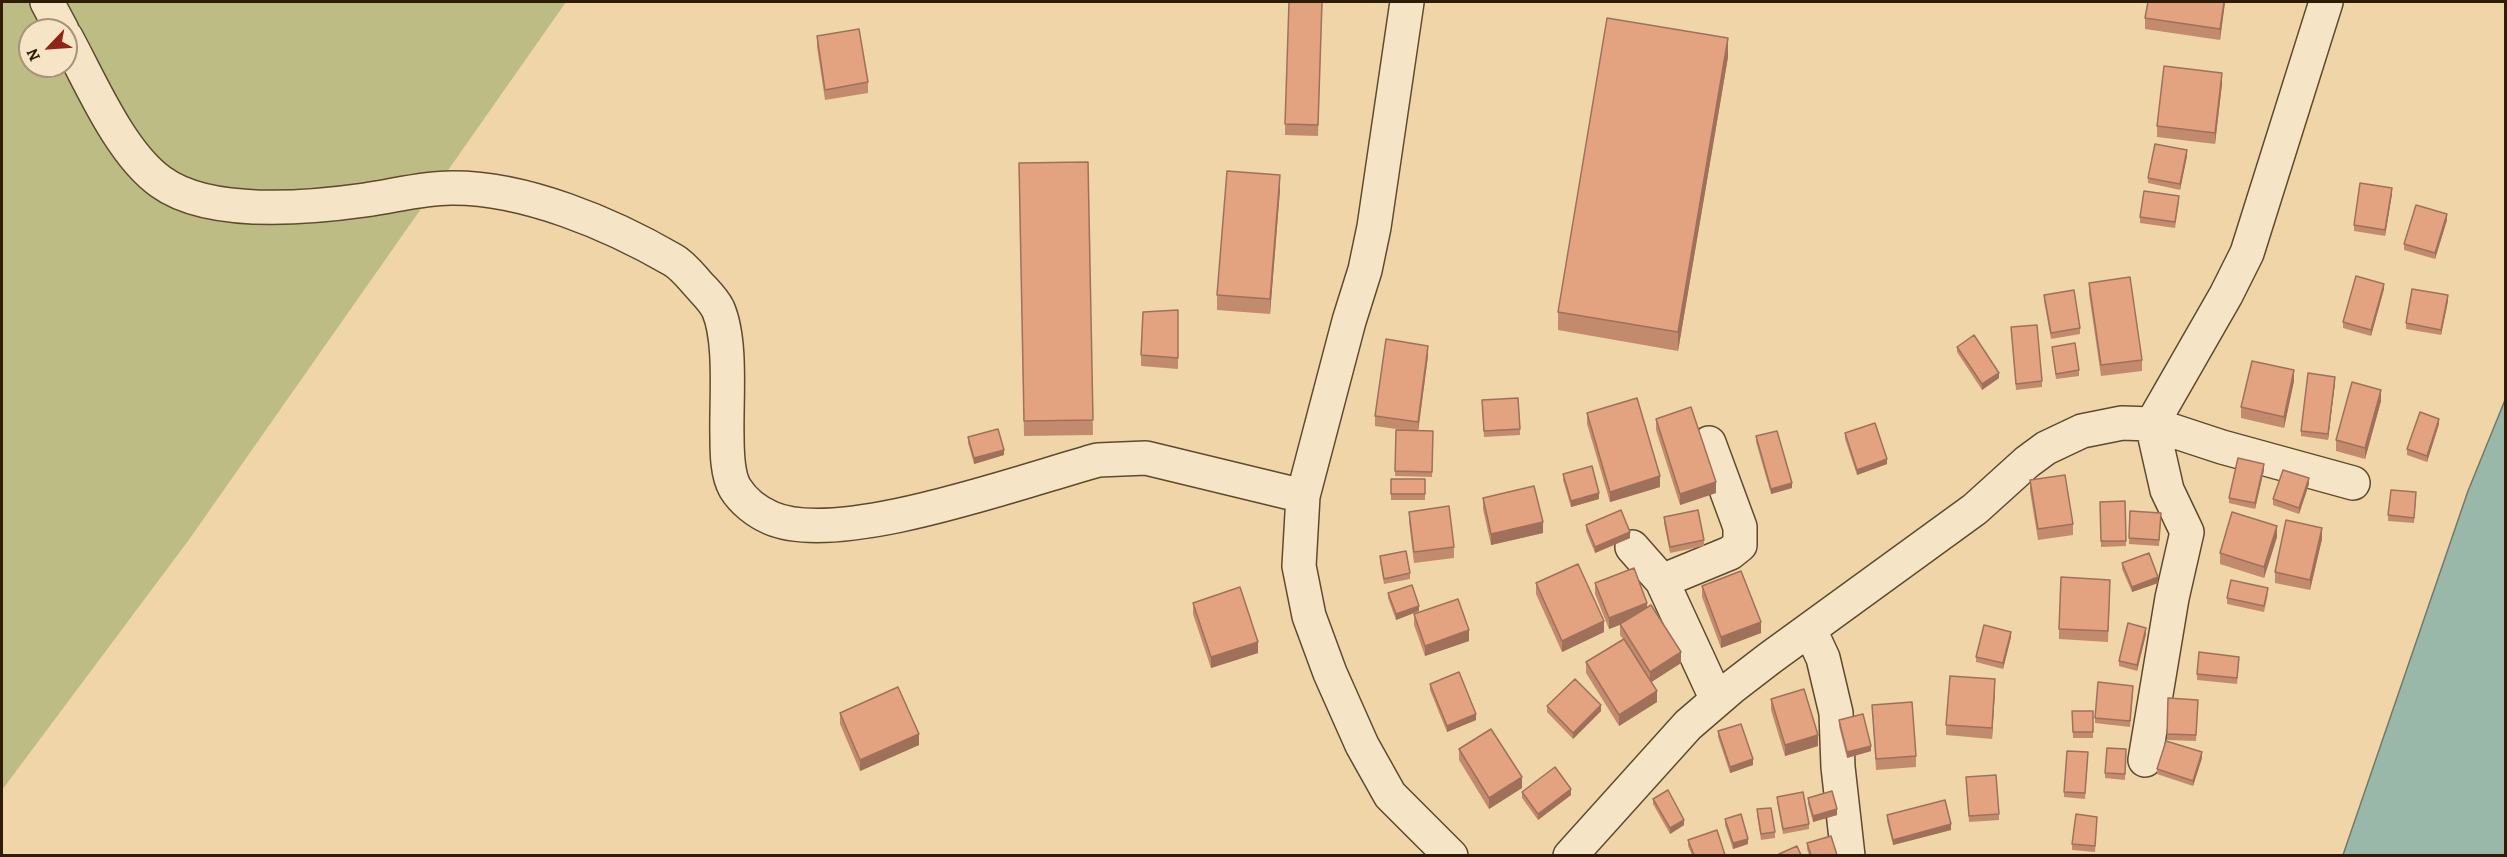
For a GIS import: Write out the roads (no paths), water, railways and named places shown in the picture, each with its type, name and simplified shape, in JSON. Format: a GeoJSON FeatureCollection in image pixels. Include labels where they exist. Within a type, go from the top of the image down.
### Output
{"type":"FeatureCollection","features":[{"type":"Feature","properties":{"kind":"street"},"geometry":{"type":"LineString","coordinates":[[47,2],[56,18]]}},
{"type":"Feature","properties":{"kind":"street"},"geometry":{"type":"LineString","coordinates":[[1407,2],[1374,227],[1365,270],[1349,321],[1304,496],[1299,566],[1309,616],[1330,673],[1362,745],[1390,795],[1451,855]]}},
{"type":"Feature","properties":{"kind":"street"},"geometry":{"type":"LineString","coordinates":[[2145,760],[2172,598],[2187,532],[2167,490],[2151,424],[2232,284],[2247,253],[2326,2]]}},
{"type":"Feature","properties":{"kind":"street"},"geometry":{"type":"LineString","coordinates":[[78,59],[113,124],[138,161],[161,183],[190,198],[231,205],[301,206],[365,200],[419,190],[452,188],[485,190],[538,202],[597,221],[677,262],[717,307],[724,330],[727,453],[734,486],[747,503],[773,519],[815,526],[864,522],[960,500],[1098,460],[1118,458],[1146,458],[1304,496]]}},
{"type":"Feature","properties":{"kind":"street"},"geometry":{"type":"LineString","coordinates":[[1570,855],[1688,725],[1770,658],[1975,509],[2046,448],[2082,431],[2101,426],[2151,424],[2222,447],[2353,483]]}},
{"type":"Feature","properties":{"kind":"street"},"geometry":{"type":"LineString","coordinates":[[1662,581],[1731,553],[1740,545],[1740,527],[1708,443]]}},
{"type":"Feature","properties":{"kind":"street"},"geometry":{"type":"LineString","coordinates":[[1632,547],[1662,581],[1718,700]]}},
{"type":"Feature","properties":{"kind":"street"},"geometry":{"type":"LineString","coordinates":[[1810,630],[1823,658],[1836,713],[1838,767],[1848,855]]}}]}
